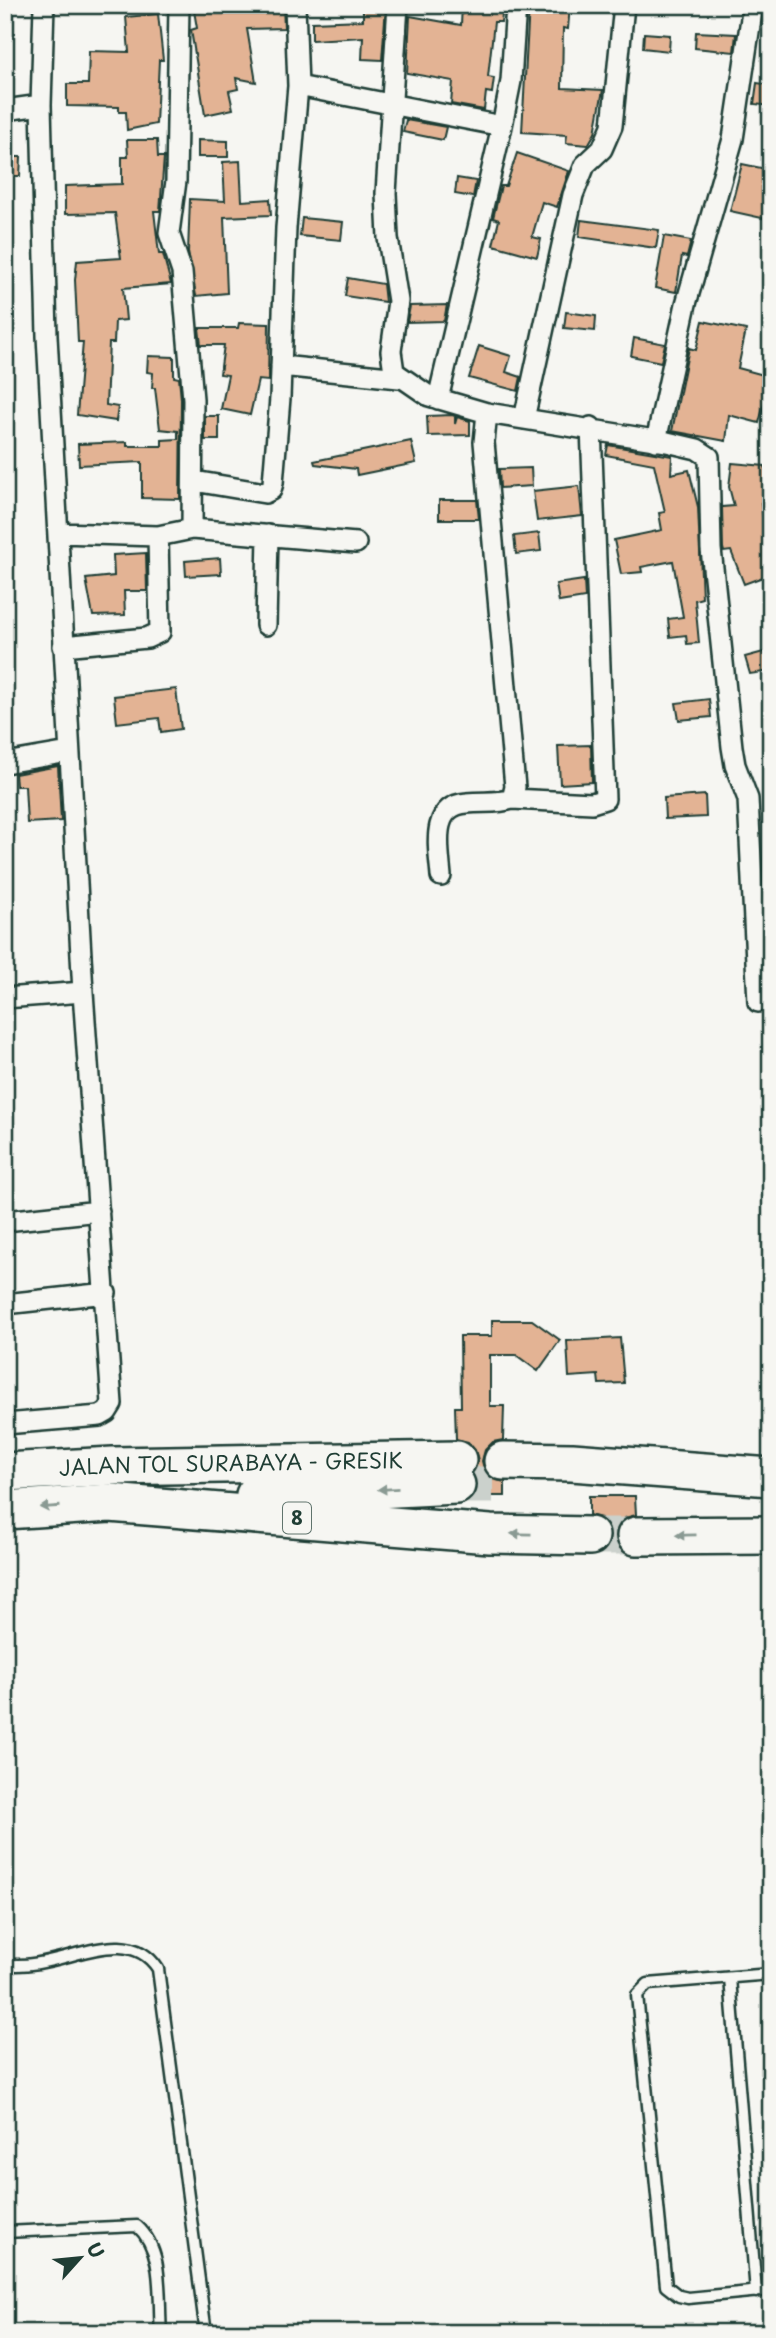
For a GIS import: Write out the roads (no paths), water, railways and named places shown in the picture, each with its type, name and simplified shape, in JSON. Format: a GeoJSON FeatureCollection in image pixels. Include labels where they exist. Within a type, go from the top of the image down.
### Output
{"type":"FeatureCollection","features":[{"type":"Feature","properties":{"kind":"highway"},"geometry":{"type":"LineString","coordinates":[[771,1477],[572,1462],[504,1473],[636,1488],[771,1496]]}},
{"type":"Feature","properties":{"kind":"highway","name":"JALAN TOL SURABAYA - GRESIK"},"geometry":{"type":"LineString","coordinates":[[5,1472],[113,1466],[456,1473],[5,1510]]}},
{"type":"Feature","properties":{"kind":"highway","name":"JALAN TOL SURABAYA - GRESIK"},"geometry":{"type":"LineString","coordinates":[[110,1503],[490,1534],[590,1536]]}},
{"type":"Feature","properties":{"kind":"highway"},"geometry":{"type":"LineString","coordinates":[[636,1536],[771,1535]]}},
{"type":"Feature","properties":{"kind":"street"},"geometry":{"type":"LineString","coordinates":[[5,1424],[100,1416],[107,1412],[112,1404],[83,992],[47,335],[41,105],[44,5]]}},
{"type":"Feature","properties":{"kind":"street"},"geometry":{"type":"LineString","coordinates":[[179,5],[176,181],[169,233],[182,272],[193,399],[192,529]]}},
{"type":"Feature","properties":{"kind":"street"},"geometry":{"type":"LineString","coordinates":[[194,481],[265,493],[271,490],[281,366],[286,228],[298,86],[295,5]]}},
{"type":"Feature","properties":{"kind":"street"},"geometry":{"type":"LineString","coordinates":[[398,5],[386,213],[398,301],[391,358],[398,377]]}},
{"type":"Feature","properties":{"kind":"street"},"geometry":{"type":"LineString","coordinates":[[438,399],[511,81],[516,5]]}},
{"type":"Feature","properties":{"kind":"street"},"geometry":{"type":"LineString","coordinates":[[524,419],[573,195],[585,165],[602,149],[612,126],[624,5]]}},
{"type":"Feature","properties":{"kind":"street"},"geometry":{"type":"LineString","coordinates":[[656,441],[686,304],[733,139],[753,5]]}},
{"type":"Feature","properties":{"kind":"street"},"geometry":{"type":"LineString","coordinates":[[298,86],[502,126]]}},
{"type":"Feature","properties":{"kind":"street"},"geometry":{"type":"LineString","coordinates":[[5,110],[41,105]]}},
{"type":"Feature","properties":{"kind":"street"},"geometry":{"type":"LineString","coordinates":[[281,366],[398,377],[438,399],[487,413],[591,427],[697,449],[709,457],[711,549],[732,747],[748,799],[758,1002]]}},
{"type":"Feature","properties":{"kind":"street"},"geometry":{"type":"LineString","coordinates":[[487,413],[484,442],[514,776],[512,799]]}},
{"type":"Feature","properties":{"kind":"street"},"geometry":{"type":"LineString","coordinates":[[441,876],[438,827],[454,804],[500,803],[512,799],[592,803],[606,799],[591,427]]}},
{"type":"Feature","properties":{"kind":"street"},"geometry":{"type":"LineString","coordinates":[[58,533],[158,536],[192,529],[356,543]]}},
{"type":"Feature","properties":{"kind":"street"},"geometry":{"type":"LineString","coordinates":[[63,646],[147,638],[160,632],[158,536]]}},
{"type":"Feature","properties":{"kind":"street"},"geometry":{"type":"LineString","coordinates":[[266,625],[268,536]]}},
{"type":"Feature","properties":{"kind":"street"},"geometry":{"type":"LineString","coordinates":[[5,763],[69,752]]}},
{"type":"Feature","properties":{"kind":"street"},"geometry":{"type":"LineString","coordinates":[[5,998],[83,992]]}},
{"type":"Feature","properties":{"kind":"street"},"geometry":{"type":"LineString","coordinates":[[5,1221],[99,1211]]}},
{"type":"Feature","properties":{"kind":"street"},"geometry":{"type":"LineString","coordinates":[[5,1304],[106,1293]]}},
{"type":"Feature","properties":{"kind":"lane"},"geometry":{"type":"LineString","coordinates":[[5,1964],[36,1966],[120,1945],[135,1947],[149,1955],[158,1969],[206,2333]]}},
{"type":"Feature","properties":{"kind":"lane"},"geometry":{"type":"LineString","coordinates":[[771,1974],[648,1984],[636,1995],[663,2279],[672,2292],[688,2298],[771,2290]]}},
{"type":"Feature","properties":{"kind":"lane"},"geometry":{"type":"LineString","coordinates":[[730,1978],[756,2291]]}},
{"type":"Feature","properties":{"kind":"lane"},"geometry":{"type":"LineString","coordinates":[[5,2231],[136,2226],[149,2237],[155,2252],[161,2333]]}},
{"type":"Feature","properties":{"kind":"tunnel"},"geometry":{"type":"LineString","coordinates":[[456,1485],[505,1485]]}},
{"type":"Feature","properties":{"kind":"tunnel"},"geometry":{"type":"LineString","coordinates":[[590,1536],[636,1536]]}}]}
